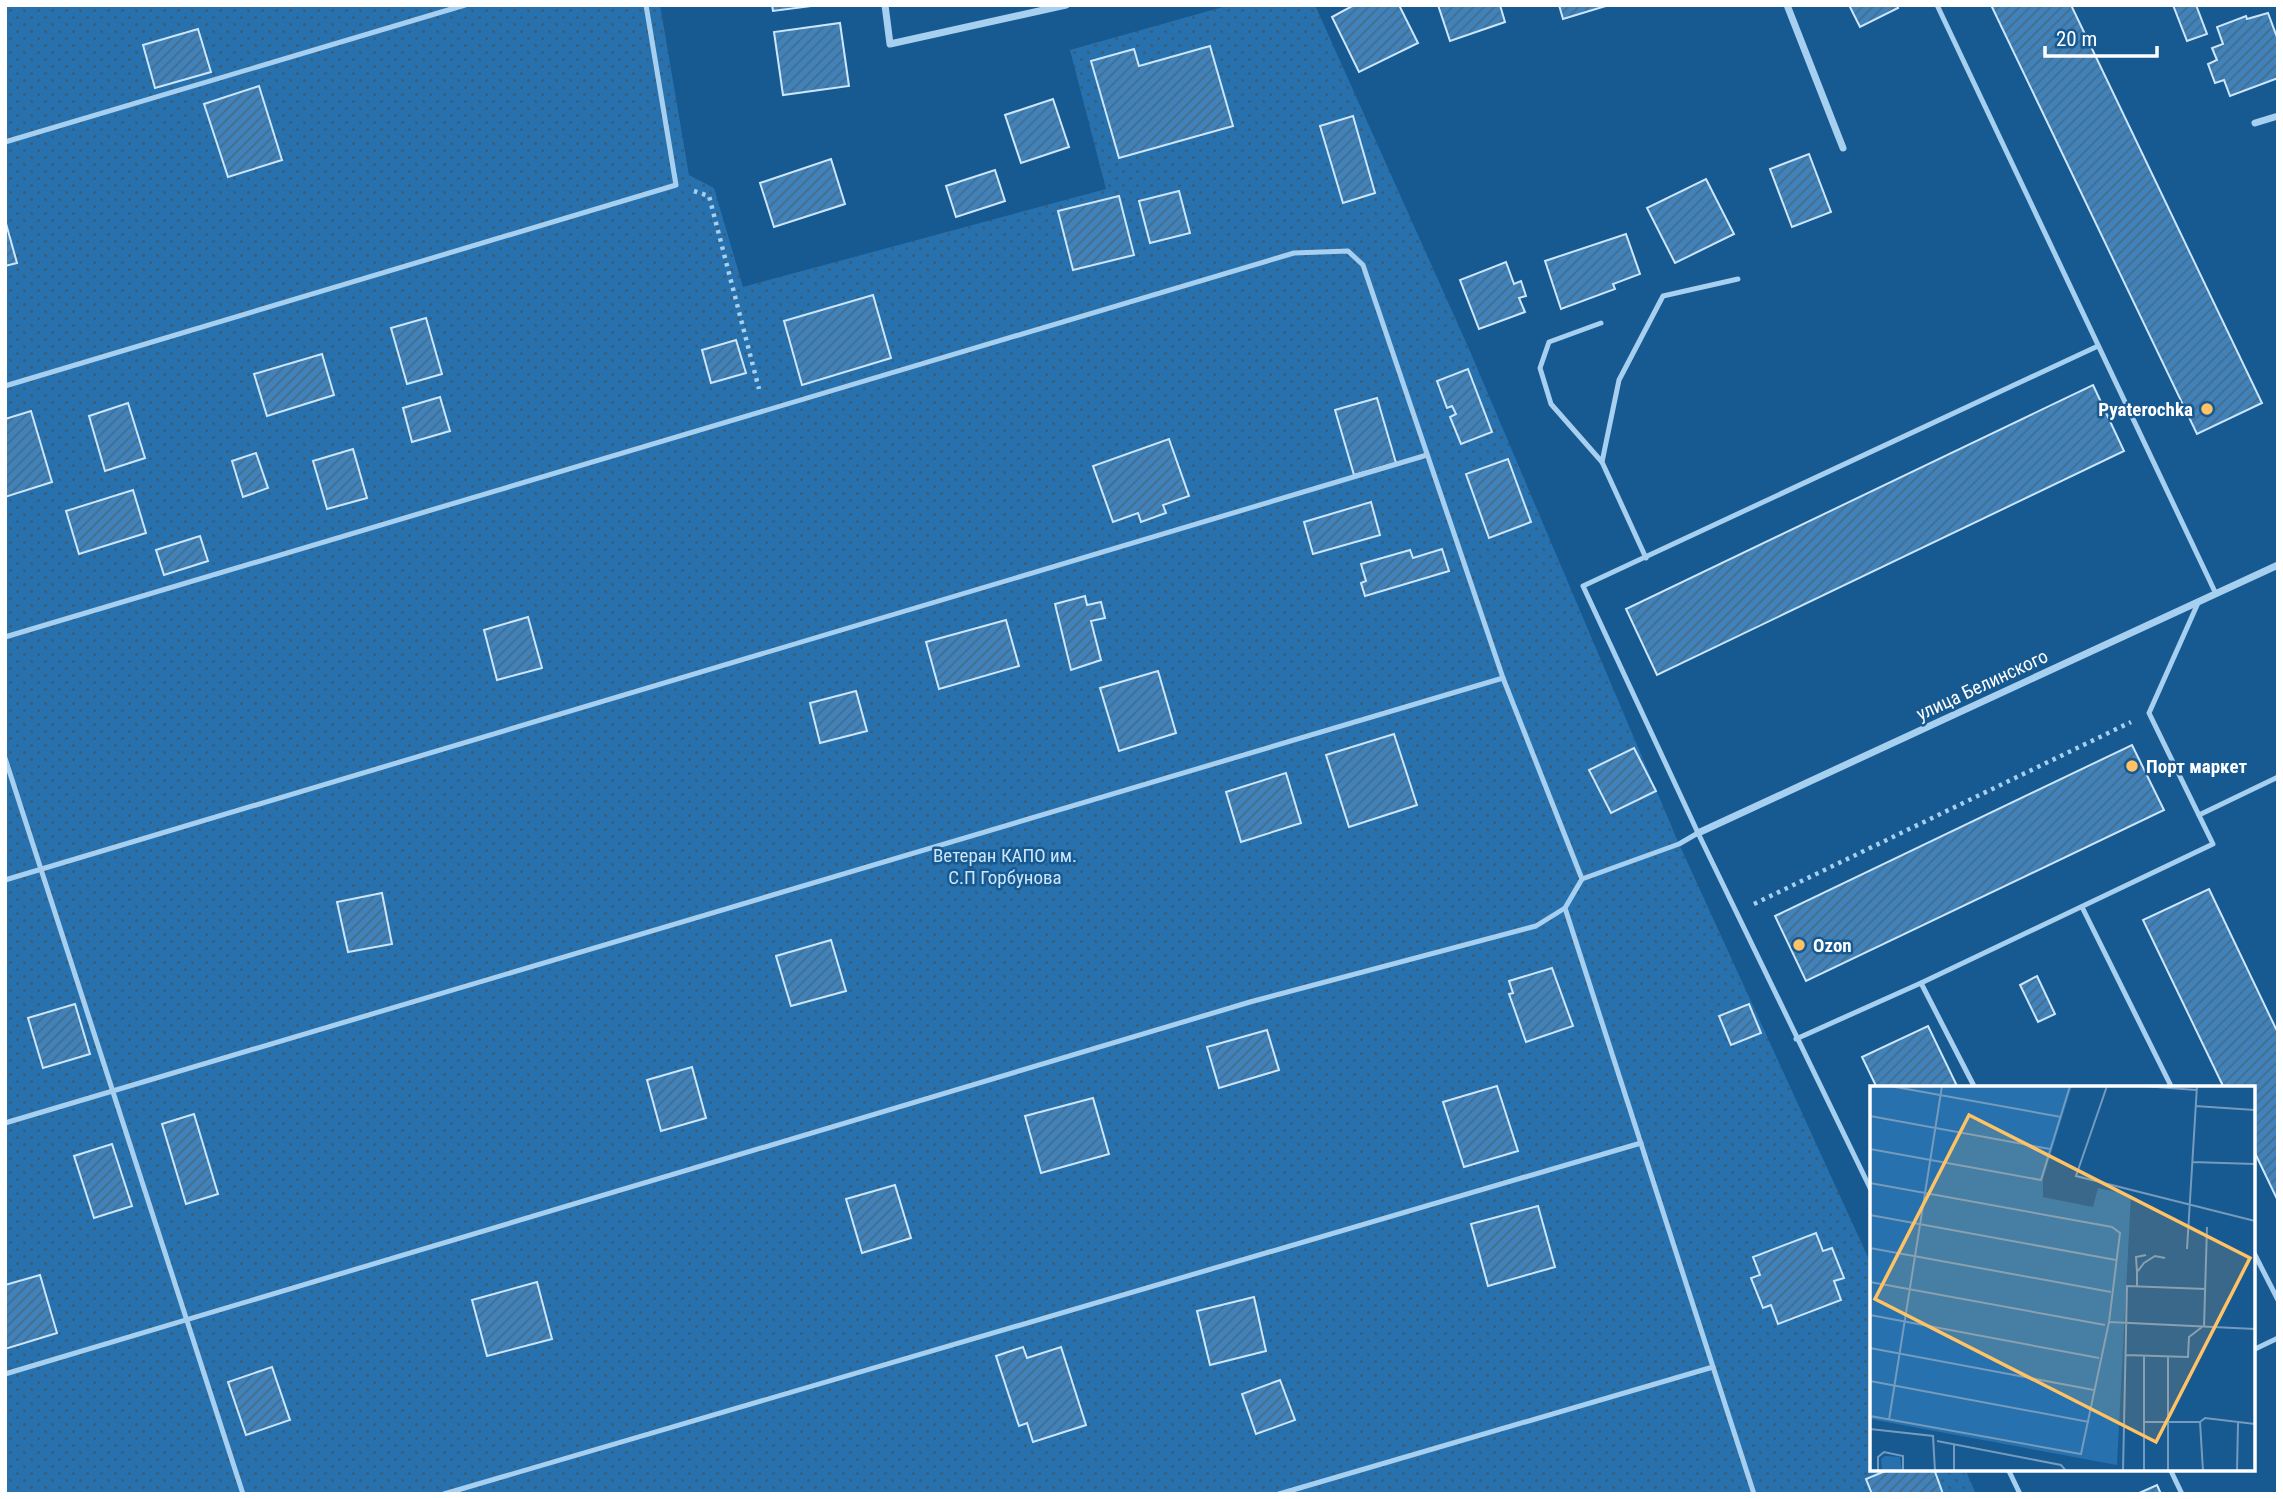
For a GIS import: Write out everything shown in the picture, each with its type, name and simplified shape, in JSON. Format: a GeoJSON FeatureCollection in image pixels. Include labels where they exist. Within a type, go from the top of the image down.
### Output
{"type":"FeatureCollection","features":[{"type":"Feature","properties":{"kind":"street"},"geometry":{"type":"LineString","coordinates":[[885,5],[890,44],[1066,5]]}},
{"type":"Feature","properties":{"kind":"street"},"geometry":{"type":"LineString","coordinates":[[1787,5],[1843,148]]}},
{"type":"Feature","properties":{"kind":"street"},"geometry":{"type":"LineString","coordinates":[[2255,123],[2278,116]]}},
{"type":"Feature","properties":{"kind":"street","name":"улица Белинского"},"geometry":{"type":"LineString","coordinates":[[1698,833],[2278,565]]}},
{"type":"Feature","properties":{"kind":"lane"},"geometry":{"type":"LineString","coordinates":[[5,142],[465,5]]}},
{"type":"Feature","properties":{"kind":"lane"},"geometry":{"type":"LineString","coordinates":[[5,386],[676,185],[646,5]]}},
{"type":"Feature","properties":{"kind":"lane"},"geometry":{"type":"LineString","coordinates":[[1937,5],[2216,594]]}},
{"type":"Feature","properties":{"kind":"lane"},"geometry":{"type":"LineString","coordinates":[[5,637],[1294,253],[1348,251],[1363,265],[1503,678],[1582,880]]}},
{"type":"Feature","properties":{"kind":"lane"},"geometry":{"type":"LineString","coordinates":[[1602,462],[1619,380],[1663,296],[1738,279]]}},
{"type":"Feature","properties":{"kind":"lane"},"geometry":{"type":"LineString","coordinates":[[1601,323],[1549,342],[1541,368],[1551,404],[1602,462],[1646,558]]}},
{"type":"Feature","properties":{"kind":"lane"},"geometry":{"type":"LineString","coordinates":[[1870,1188],[1698,833],[1583,586],[2098,346]]}},
{"type":"Feature","properties":{"kind":"lane"},"geometry":{"type":"LineString","coordinates":[[5,880],[1427,455]]}},
{"type":"Feature","properties":{"kind":"lane"},"geometry":{"type":"LineString","coordinates":[[1796,1038],[1921,983],[2213,844],[2149,713],[2198,603]]}},
{"type":"Feature","properties":{"kind":"lane"},"geometry":{"type":"LineString","coordinates":[[5,1124],[1503,678]]}},
{"type":"Feature","properties":{"kind":"lane"},"geometry":{"type":"LineString","coordinates":[[5,758],[243,1494]]}},
{"type":"Feature","properties":{"kind":"lane"},"geometry":{"type":"LineString","coordinates":[[2199,815],[2278,777]]}},
{"type":"Feature","properties":{"kind":"lane"},"geometry":{"type":"LineString","coordinates":[[5,1374],[1250,1002],[1536,926],[1565,908],[1582,880],[1679,844],[1698,833]]}},
{"type":"Feature","properties":{"kind":"lane"},"geometry":{"type":"LineString","coordinates":[[2082,907],[2171,1086]]}},
{"type":"Feature","properties":{"kind":"lane"},"geometry":{"type":"LineString","coordinates":[[1565,908],[1754,1494]]}},
{"type":"Feature","properties":{"kind":"lane"},"geometry":{"type":"LineString","coordinates":[[1921,983],[1974,1086]]}},
{"type":"Feature","properties":{"kind":"lane"},"geometry":{"type":"LineString","coordinates":[[444,1494],[1641,1143]]}},
{"type":"Feature","properties":{"kind":"lane"},"geometry":{"type":"LineString","coordinates":[[2255,1255],[2278,1300]]}},
{"type":"Feature","properties":{"kind":"lane"},"geometry":{"type":"LineString","coordinates":[[2255,1349],[2278,1338]]}},
{"type":"Feature","properties":{"kind":"lane"},"geometry":{"type":"LineString","coordinates":[[1279,1494],[1713,1367]]}},
{"type":"Feature","properties":{"kind":"lane"},"geometry":{"type":"LineString","coordinates":[[2009,1471],[2020,1494]]}},
{"type":"Feature","properties":{"kind":"lane"},"geometry":{"type":"LineString","coordinates":[[2171,1471],[2182,1494]]}},
{"type":"Feature","properties":{"kind":"path"},"geometry":{"type":"LineString","coordinates":[[676,185],[709,196],[765,411]]}},
{"type":"Feature","properties":{"kind":"path"},"geometry":{"type":"LineString","coordinates":[[1738,912],[2149,713]]}},
{"type":"Feature","properties":{"kind":"green space","name":"Ветеран КАПО им. С.П Горбунова"},"geometry":{"type":"Polygon","coordinates":[[[5,5],[660,5],[689,175],[714,188],[743,287],[1106,189],[1070,50],[1230,5],[1315,5],[1469,349],[1679,844],[1870,1262],[1870,1471],[1966,1471],[1976,1494],[5,1494],[5,5]]]}},
{"type":"Feature","properties":{"kind":"building"},"geometry":{"type":"Polygon","coordinates":[[[772,5],[819,5],[773,11],[772,5]]]}},
{"type":"Feature","properties":{"kind":"building"},"geometry":{"type":"Polygon","coordinates":[[[1354,5],[1399,5],[1418,43],[1359,72],[1332,17],[1354,5]]]}},
{"type":"Feature","properties":{"kind":"building"},"geometry":{"type":"Polygon","coordinates":[[[1438,5],[1500,5],[1505,22],[1450,41],[1438,5]]]}},
{"type":"Feature","properties":{"kind":"building"},"geometry":{"type":"Polygon","coordinates":[[[1559,5],[1609,5],[1563,19],[1559,5]]]}},
{"type":"Feature","properties":{"kind":"building"},"geometry":{"type":"Polygon","coordinates":[[[1849,5],[1897,5],[1898,8],[1860,27],[1849,5]]]}},
{"type":"Feature","properties":{"kind":"building"},"geometry":{"type":"Polygon","coordinates":[[[1991,5],[2071,5],[2262,403],[2197,434],[1991,5]]]}},
{"type":"Feature","properties":{"kind":"building"},"geometry":{"type":"Polygon","coordinates":[[[2173,5],[2196,5],[2207,34],[2187,41],[2173,5]]]}},
{"type":"Feature","properties":{"kind":"building"},"geometry":{"type":"Polygon","coordinates":[[[2268,13],[2278,40],[2278,78],[2230,96],[2224,80],[2215,83],[2208,64],[2217,60],[2212,48],[2223,44],[2217,27],[2246,16],[2247,19],[2268,13]]]}},
{"type":"Feature","properties":{"kind":"building"},"geometry":{"type":"Polygon","coordinates":[[[840,23],[849,86],[783,95],[774,32],[840,23]]]}},
{"type":"Feature","properties":{"kind":"building"},"geometry":{"type":"Polygon","coordinates":[[[198,29],[211,72],[155,88],[143,45],[198,29]]]}},
{"type":"Feature","properties":{"kind":"building"},"geometry":{"type":"Polygon","coordinates":[[[1210,46],[1233,126],[1119,158],[1091,61],[1134,49],[1139,66],[1210,46]]]}},
{"type":"Feature","properties":{"kind":"building"},"geometry":{"type":"Polygon","coordinates":[[[259,86],[282,160],[228,177],[204,104],[259,86]]]}},
{"type":"Feature","properties":{"kind":"building"},"geometry":{"type":"Polygon","coordinates":[[[1053,99],[1069,147],[1021,163],[1005,115],[1053,99]]]}},
{"type":"Feature","properties":{"kind":"building"},"geometry":{"type":"Polygon","coordinates":[[[1353,116],[1375,193],[1343,203],[1320,126],[1353,116]]]}},
{"type":"Feature","properties":{"kind":"building"},"geometry":{"type":"Polygon","coordinates":[[[1809,154],[1831,212],[1792,227],[1770,169],[1809,154]]]}},
{"type":"Feature","properties":{"kind":"building"},"geometry":{"type":"Polygon","coordinates":[[[831,159],[845,204],[774,227],[760,183],[831,159]]]}},
{"type":"Feature","properties":{"kind":"building"},"geometry":{"type":"Polygon","coordinates":[[[995,170],[1005,201],[956,217],[946,186],[995,170]]]}},
{"type":"Feature","properties":{"kind":"building"},"geometry":{"type":"Polygon","coordinates":[[[1706,179],[1734,234],[1675,263],[1647,208],[1706,179]]]}},
{"type":"Feature","properties":{"kind":"building"},"geometry":{"type":"Polygon","coordinates":[[[1179,191],[1190,233],[1150,243],[1139,201],[1179,191]]]}},
{"type":"Feature","properties":{"kind":"building"},"geometry":{"type":"Polygon","coordinates":[[[1119,196],[1134,255],[1073,270],[1058,211],[1119,196]]]}},
{"type":"Feature","properties":{"kind":"building"},"geometry":{"type":"Polygon","coordinates":[[[5,220],[17,263],[5,266],[5,220]]]}},
{"type":"Feature","properties":{"kind":"building"},"geometry":{"type":"Polygon","coordinates":[[[1626,234],[1640,274],[1613,284],[1615,289],[1561,309],[1545,261],[1626,234]]]}},
{"type":"Feature","properties":{"kind":"building"},"geometry":{"type":"Polygon","coordinates":[[[1506,262],[1514,284],[1521,281],[1526,296],[1519,298],[1525,312],[1479,329],[1460,280],[1506,262]]]}},
{"type":"Feature","properties":{"kind":"building"},"geometry":{"type":"Polygon","coordinates":[[[873,295],[891,358],[802,385],[784,321],[873,295]]]}},
{"type":"Feature","properties":{"kind":"building"},"geometry":{"type":"Polygon","coordinates":[[[426,318],[442,374],[407,384],[391,328],[426,318]]]}},
{"type":"Feature","properties":{"kind":"building"},"geometry":{"type":"Polygon","coordinates":[[[736,340],[746,373],[711,383],[702,350],[736,340]]]}},
{"type":"Feature","properties":{"kind":"building"},"geometry":{"type":"Polygon","coordinates":[[[322,354],[334,395],[267,416],[254,374],[322,354]]]}},
{"type":"Feature","properties":{"kind":"building"},"geometry":{"type":"Polygon","coordinates":[[[1468,369],[1492,432],[1461,444],[1450,417],[1456,414],[1452,406],[1447,408],[1437,381],[1468,369]]]}},
{"type":"Feature","properties":{"kind":"building"},"geometry":{"type":"Polygon","coordinates":[[[2093,385],[2124,451],[1657,675],[1626,609],[2093,385]]]}},
{"type":"Feature","properties":{"kind":"building"},"geometry":{"type":"Polygon","coordinates":[[[440,397],[450,431],[412,442],[403,408],[440,397]]]}},
{"type":"Feature","properties":{"kind":"building"},"geometry":{"type":"Polygon","coordinates":[[[1377,398],[1396,463],[1354,475],[1335,410],[1377,398]]]}},
{"type":"Feature","properties":{"kind":"building"},"geometry":{"type":"Polygon","coordinates":[[[128,403],[145,458],[105,471],[89,416],[128,403]]]}},
{"type":"Feature","properties":{"kind":"building"},"geometry":{"type":"Polygon","coordinates":[[[31,411],[52,482],[5,497],[5,419],[31,411]]]}},
{"type":"Feature","properties":{"kind":"building"},"geometry":{"type":"Polygon","coordinates":[[[1169,439],[1189,496],[1163,505],[1166,513],[1141,522],[1138,513],[1113,522],[1093,466],[1169,439]]]}},
{"type":"Feature","properties":{"kind":"building"},"geometry":{"type":"Polygon","coordinates":[[[353,449],[367,498],[327,509],[313,461],[353,449]]]}},
{"type":"Feature","properties":{"kind":"building"},"geometry":{"type":"Polygon","coordinates":[[[256,453],[268,488],[243,497],[232,461],[256,453]]]}},
{"type":"Feature","properties":{"kind":"building"},"geometry":{"type":"Polygon","coordinates":[[[1508,459],[1531,522],[1489,538],[1466,474],[1508,459]]]}},
{"type":"Feature","properties":{"kind":"building"},"geometry":{"type":"Polygon","coordinates":[[[133,490],[146,533],[79,554],[66,511],[133,490]]]}},
{"type":"Feature","properties":{"kind":"building"},"geometry":{"type":"Polygon","coordinates":[[[1371,502],[1380,535],[1313,554],[1304,522],[1371,502]]]}},
{"type":"Feature","properties":{"kind":"building"},"geometry":{"type":"Polygon","coordinates":[[[200,536],[208,561],[164,575],[156,550],[200,536]]]}},
{"type":"Feature","properties":{"kind":"building"},"geometry":{"type":"Polygon","coordinates":[[[1442,549],[1449,571],[1365,596],[1361,583],[1366,581],[1361,564],[1410,550],[1413,558],[1442,549]]]}},
{"type":"Feature","properties":{"kind":"building"},"geometry":{"type":"Polygon","coordinates":[[[1085,596],[1087,605],[1101,602],[1105,618],[1091,621],[1101,660],[1071,670],[1055,604],[1085,596]]]}},
{"type":"Feature","properties":{"kind":"building"},"geometry":{"type":"Polygon","coordinates":[[[528,617],[542,668],[497,680],[484,630],[528,617]]]}},
{"type":"Feature","properties":{"kind":"building"},"geometry":{"type":"Polygon","coordinates":[[[1006,620],[1019,666],[939,689],[926,642],[1006,620]]]}},
{"type":"Feature","properties":{"kind":"building"},"geometry":{"type":"Polygon","coordinates":[[[1158,671],[1176,733],[1119,751],[1100,688],[1158,671]]]}},
{"type":"Feature","properties":{"kind":"building"},"geometry":{"type":"Polygon","coordinates":[[[856,691],[867,731],[820,743],[810,703],[856,691]]]}},
{"type":"Feature","properties":{"kind":"building"},"geometry":{"type":"Polygon","coordinates":[[[1394,734],[1417,805],[1349,827],[1326,755],[1394,734]]]}},
{"type":"Feature","properties":{"kind":"building"},"geometry":{"type":"Polygon","coordinates":[[[2132,745],[2164,810],[1806,981],[1775,916],[2132,745]]]}},
{"type":"Feature","properties":{"kind":"building"},"geometry":{"type":"Polygon","coordinates":[[[1634,748],[1656,791],[1611,813],[1589,770],[1634,748]]]}},
{"type":"Feature","properties":{"kind":"building"},"geometry":{"type":"Polygon","coordinates":[[[1286,773],[1301,823],[1241,842],[1226,792],[1286,773]]]}},
{"type":"Feature","properties":{"kind":"building"},"geometry":{"type":"Polygon","coordinates":[[[2209,889],[2278,1033],[2278,1201],[2255,1153],[2255,1086],[2223,1086],[2143,920],[2209,889]]]}},
{"type":"Feature","properties":{"kind":"building"},"geometry":{"type":"Polygon","coordinates":[[[382,893],[392,944],[348,952],[337,902],[382,893]]]}},
{"type":"Feature","properties":{"kind":"building"},"geometry":{"type":"Polygon","coordinates":[[[831,940],[846,991],[791,1006],[776,956],[831,940]]]}},
{"type":"Feature","properties":{"kind":"building"},"geometry":{"type":"Polygon","coordinates":[[[1552,968],[1573,1026],[1526,1042],[1509,994],[1513,993],[1509,981],[1552,968]]]}},
{"type":"Feature","properties":{"kind":"building"},"geometry":{"type":"Polygon","coordinates":[[[2037,976],[2055,1014],[2038,1022],[2020,985],[2037,976]]]}},
{"type":"Feature","properties":{"kind":"building"},"geometry":{"type":"Polygon","coordinates":[[[75,1004],[90,1054],[43,1068],[28,1018],[75,1004]]]}},
{"type":"Feature","properties":{"kind":"building"},"geometry":{"type":"Polygon","coordinates":[[[1749,1004],[1761,1033],[1731,1045],[1719,1016],[1749,1004]]]}},
{"type":"Feature","properties":{"kind":"building"},"geometry":{"type":"Polygon","coordinates":[[[1928,1026],[1957,1086],[1876,1086],[1862,1057],[1928,1026]]]}},
{"type":"Feature","properties":{"kind":"building"},"geometry":{"type":"Polygon","coordinates":[[[1267,1030],[1279,1070],[1219,1088],[1207,1047],[1267,1030]]]}},
{"type":"Feature","properties":{"kind":"building"},"geometry":{"type":"Polygon","coordinates":[[[692,1067],[706,1118],[661,1131],[647,1080],[692,1067]]]}},
{"type":"Feature","properties":{"kind":"building"},"geometry":{"type":"Polygon","coordinates":[[[1497,1086],[1518,1151],[1464,1167],[1443,1102],[1497,1086]]]}},
{"type":"Feature","properties":{"kind":"building"},"geometry":{"type":"Polygon","coordinates":[[[1093,1098],[1109,1154],[1041,1173],[1025,1116],[1093,1098]]]}},
{"type":"Feature","properties":{"kind":"building"},"geometry":{"type":"Polygon","coordinates":[[[194,1114],[218,1194],[186,1204],[162,1124],[194,1114]]]}},
{"type":"Feature","properties":{"kind":"building"},"geometry":{"type":"Polygon","coordinates":[[[112,1144],[132,1206],[94,1218],[74,1156],[112,1144]]]}},
{"type":"Feature","properties":{"kind":"building"},"geometry":{"type":"Polygon","coordinates":[[[895,1185],[911,1238],[862,1253],[846,1199],[895,1185]]]}},
{"type":"Feature","properties":{"kind":"building"},"geometry":{"type":"Polygon","coordinates":[[[1538,1206],[1555,1267],[1488,1286],[1471,1224],[1538,1206]]]}},
{"type":"Feature","properties":{"kind":"building"},"geometry":{"type":"Polygon","coordinates":[[[1816,1233],[1823,1251],[1832,1248],[1844,1278],[1834,1281],[1841,1300],[1778,1324],[1771,1305],[1763,1308],[1751,1278],[1760,1275],[1753,1257],[1816,1233]]]}},
{"type":"Feature","properties":{"kind":"building"},"geometry":{"type":"Polygon","coordinates":[[[40,1275],[57,1333],[5,1349],[5,1285],[40,1275]]]}},
{"type":"Feature","properties":{"kind":"building"},"geometry":{"type":"Polygon","coordinates":[[[537,1282],[552,1339],[487,1356],[472,1300],[537,1282]]]}},
{"type":"Feature","properties":{"kind":"building"},"geometry":{"type":"Polygon","coordinates":[[[1254,1297],[1266,1351],[1210,1365],[1197,1311],[1254,1297]]]}},
{"type":"Feature","properties":{"kind":"building"},"geometry":{"type":"Polygon","coordinates":[[[1023,1347],[1027,1358],[1061,1347],[1086,1425],[1033,1442],[1027,1423],[1019,1426],[996,1356],[1023,1347]]]}},
{"type":"Feature","properties":{"kind":"building"},"geometry":{"type":"Polygon","coordinates":[[[272,1367],[290,1420],[246,1435],[228,1382],[272,1367]]]}},
{"type":"Feature","properties":{"kind":"building"},"geometry":{"type":"Polygon","coordinates":[[[1280,1380],[1295,1420],[1256,1434],[1242,1394],[1280,1380]]]}},
{"type":"Feature","properties":{"kind":"building"},"geometry":{"type":"Polygon","coordinates":[[[1885,1471],[1935,1471],[1943,1494],[1872,1494],[1866,1479],[1885,1471]]]}},
{"type":"Feature","properties":{"kind":"building"},"geometry":{"type":"Polygon","coordinates":[[[2157,1485],[2161,1494],[2137,1494],[2157,1485]]]}},
{"type":"Feature","properties":{"kind":"place","name":"Pyaterochka"},"geometry":{"type":"Point","coordinates":[2207,409]}},
{"type":"Feature","properties":{"kind":"place","name":"Порт маркет"},"geometry":{"type":"Point","coordinates":[2132,766]}},
{"type":"Feature","properties":{"kind":"place","name":"Ozon"},"geometry":{"type":"Point","coordinates":[1799,945]}}]}
